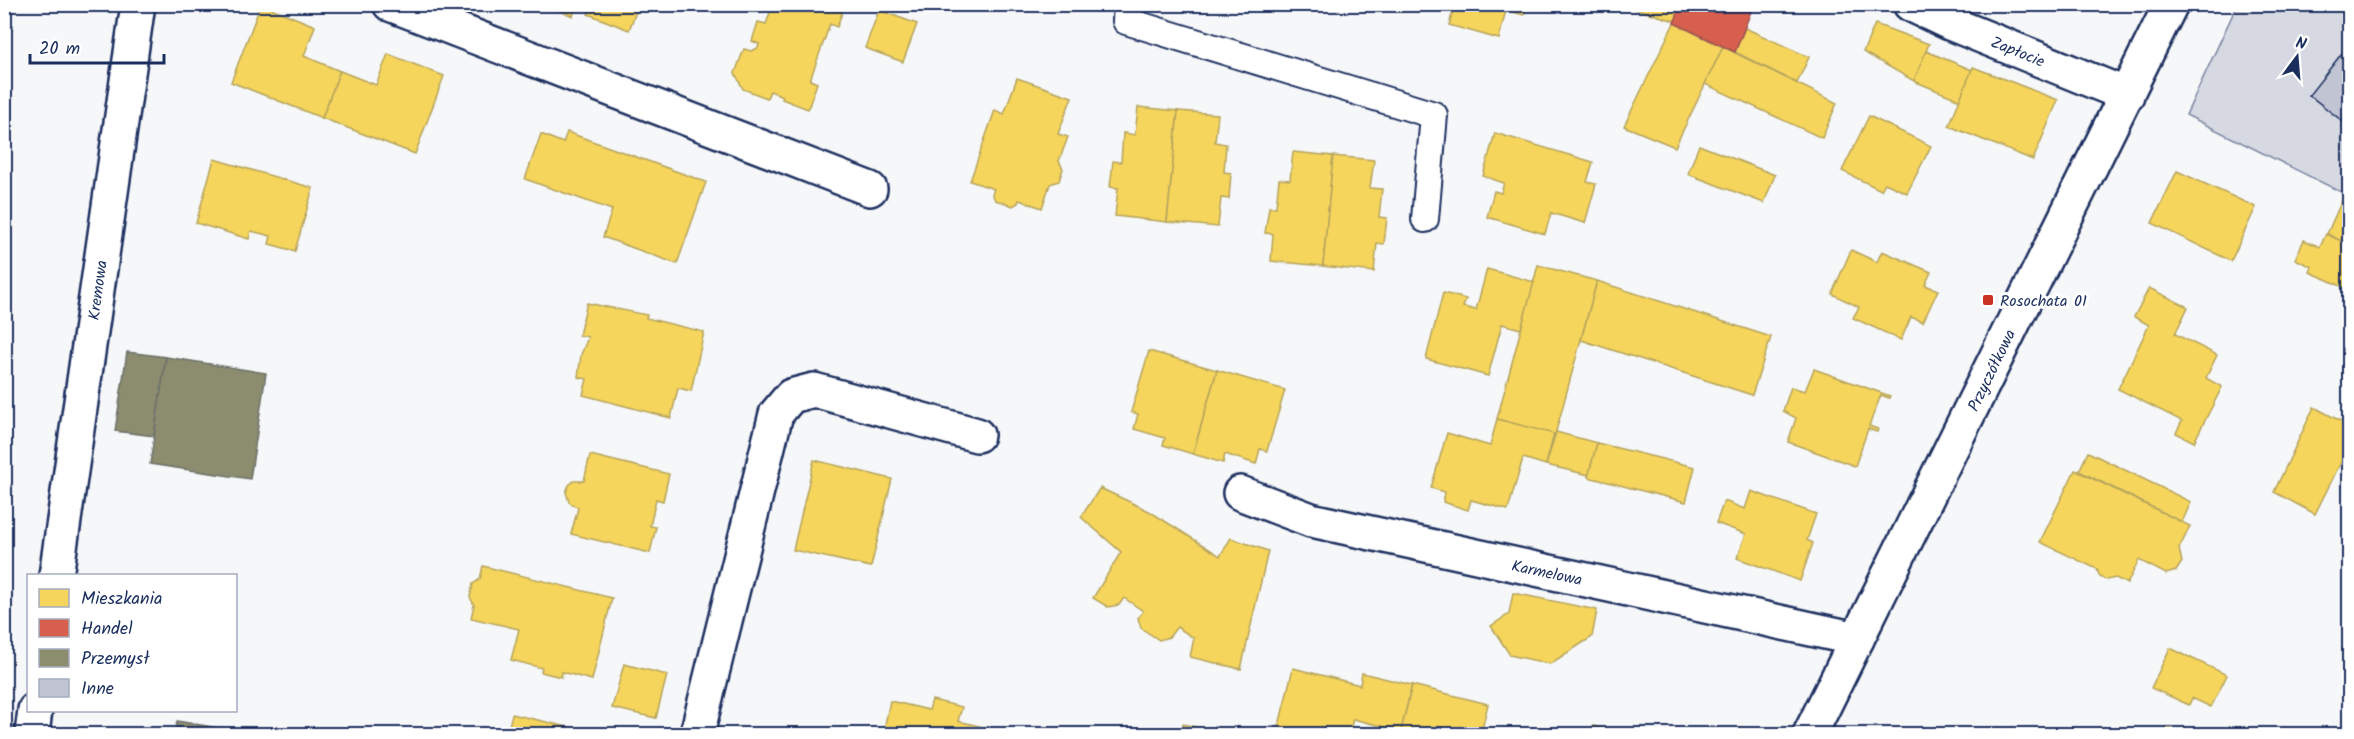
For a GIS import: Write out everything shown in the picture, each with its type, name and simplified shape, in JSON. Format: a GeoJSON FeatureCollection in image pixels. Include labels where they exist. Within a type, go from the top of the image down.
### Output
{"type":"FeatureCollection","features":[{"type":"Feature","properties":{"kind":"street","name":"Kremowa"},"geometry":{"type":"LineString","coordinates":[[56,574],[138,4]]}},
{"type":"Feature","properties":{"kind":"street"},"geometry":{"type":"LineString","coordinates":[[390,4],[870,189]]}},
{"type":"Feature","properties":{"kind":"street","name":"Zapłocie"},"geometry":{"type":"LineString","coordinates":[[1910,4],[1952,24],[2127,95]]}},
{"type":"Feature","properties":{"kind":"street","name":"Przyczółkowa"},"geometry":{"type":"LineString","coordinates":[[1810,735],[2171,4]]}},
{"type":"Feature","properties":{"kind":"street"},"geometry":{"type":"LineString","coordinates":[[697,735],[776,414],[791,396],[814,390],[977,435]]}},
{"type":"Feature","properties":{"kind":"street","name":"Karmelowa"},"geometry":{"type":"LineString","coordinates":[[1240,493],[1311,520],[1857,639]]}},
{"type":"Feature","properties":{"kind":"street"},"geometry":{"type":"LineString","coordinates":[[32,735],[35,712]]}},
{"type":"Feature","properties":{"kind":"lane"},"geometry":{"type":"LineString","coordinates":[[1127,4],[1126,21],[1434,115],[1425,219]]}},
{"type":"Feature","properties":{"kind":"shaded area"},"geometry":{"type":"Polygon","coordinates":[[[2237,5],[2349,5],[2349,196],[2186,115],[2237,5]]]}},
{"type":"Feature","properties":{"kind":"building: Mieszkania"},"geometry":{"type":"Polygon","coordinates":[[[261,4],[315,26],[304,56],[340,71],[322,118],[231,82],[261,4]]]}},
{"type":"Feature","properties":{"kind":"building: Mieszkania"},"geometry":{"type":"Polygon","coordinates":[[[542,4],[577,4],[573,16],[542,4]]]}},
{"type":"Feature","properties":{"kind":"building: Mieszkania"},"geometry":{"type":"Polygon","coordinates":[[[580,4],[639,4],[629,30],[588,14],[590,8],[580,4]]]}},
{"type":"Feature","properties":{"kind":"building: Mieszkania"},"geometry":{"type":"Polygon","coordinates":[[[773,4],[828,4],[843,10],[837,27],[830,24],[810,80],[817,83],[808,109],[782,99],[783,96],[770,91],[767,98],[743,89],[735,73],[744,49],[751,51],[758,48],[759,44],[752,41],[758,22],[766,24],[773,4]]]}},
{"type":"Feature","properties":{"kind":"building: Mieszkania"},"geometry":{"type":"Polygon","coordinates":[[[1455,4],[1527,4],[1524,15],[1506,10],[1499,39],[1449,25],[1455,4]]]}},
{"type":"Feature","properties":{"kind":"building: Mieszkania"},"geometry":{"type":"Polygon","coordinates":[[[1620,4],[1682,4],[1675,21],[1620,4]]]}},
{"type":"Feature","properties":{"kind":"building: Mieszkania"},"geometry":{"type":"Polygon","coordinates":[[[879,10],[917,24],[903,62],[865,48],[879,10]]]}},
{"type":"Feature","properties":{"kind":"building: Mieszkania"},"geometry":{"type":"Polygon","coordinates":[[[1674,23],[1723,47],[1675,147],[1624,126],[1674,23]]]}},
{"type":"Feature","properties":{"kind":"building: Mieszkania"},"geometry":{"type":"Polygon","coordinates":[[[1875,24],[1929,44],[1914,81],[1863,52],[1875,24]]]}},
{"type":"Feature","properties":{"kind":"building: Mieszkania"},"geometry":{"type":"Polygon","coordinates":[[[1745,28],[1809,57],[1797,83],[1735,52],[1745,28]]]}},
{"type":"Feature","properties":{"kind":"building: Mieszkania"},"geometry":{"type":"Polygon","coordinates":[[[1723,47],[1837,103],[1822,138],[1705,84],[1723,47]]]}},
{"type":"Feature","properties":{"kind":"building: Mieszkania"},"geometry":{"type":"Polygon","coordinates":[[[1926,51],[1972,70],[1960,100],[1914,81],[1926,51]]]}},
{"type":"Feature","properties":{"kind":"building: Mieszkania"},"geometry":{"type":"Polygon","coordinates":[[[388,54],[444,76],[415,154],[322,118],[340,71],[376,85],[388,54]]]}},
{"type":"Feature","properties":{"kind":"building: Mieszkania"},"geometry":{"type":"Polygon","coordinates":[[[1973,67],[2058,100],[2033,160],[1949,126],[1973,67]]]}},
{"type":"Feature","properties":{"kind":"building: Mieszkania"},"geometry":{"type":"Polygon","coordinates":[[[1017,78],[1072,97],[1058,134],[1068,137],[1059,161],[1063,169],[1059,181],[1050,184],[1042,208],[1019,200],[1013,206],[995,200],[992,194],[994,189],[970,181],[995,110],[1004,114],[1017,78]]]}},
{"type":"Feature","properties":{"kind":"building: Mieszkania"},"geometry":{"type":"Polygon","coordinates":[[[1138,107],[1178,111],[1167,222],[1115,216],[1118,188],[1110,187],[1113,161],[1121,162],[1123,133],[1135,135],[1138,107]]]}},
{"type":"Feature","properties":{"kind":"building: Mieszkania"},"geometry":{"type":"Polygon","coordinates":[[[1178,111],[1218,114],[1215,142],[1226,144],[1224,172],[1231,173],[1229,199],[1221,198],[1218,227],[1167,222],[1178,111]]]}},
{"type":"Feature","properties":{"kind":"building: Mieszkania"},"geometry":{"type":"Polygon","coordinates":[[[1869,116],[1931,146],[1907,193],[1885,183],[1881,190],[1842,171],[1869,116]]]}},
{"type":"Feature","properties":{"kind":"building: Mieszkania"},"geometry":{"type":"Polygon","coordinates":[[[567,132],[706,182],[677,264],[603,237],[612,210],[525,179],[541,134],[563,143],[567,132]]]}},
{"type":"Feature","properties":{"kind":"building: Mieszkania"},"geometry":{"type":"Polygon","coordinates":[[[1495,133],[1593,162],[1587,182],[1596,184],[1585,223],[1551,213],[1545,234],[1487,217],[1494,191],[1501,193],[1504,183],[1483,176],[1495,133]]]}},
{"type":"Feature","properties":{"kind":"building: Mieszkania"},"geometry":{"type":"Polygon","coordinates":[[[1699,145],[1775,175],[1764,203],[1688,174],[1699,145]]]}},
{"type":"Feature","properties":{"kind":"building: Mieszkania"},"geometry":{"type":"Polygon","coordinates":[[[1293,152],[1333,156],[1323,266],[1271,261],[1273,234],[1265,233],[1269,207],[1276,207],[1279,179],[1290,180],[1293,152]]]}},
{"type":"Feature","properties":{"kind":"building: Mieszkania"},"geometry":{"type":"Polygon","coordinates":[[[1333,156],[1374,160],[1370,188],[1382,189],[1379,217],[1387,218],[1384,244],[1377,243],[1374,272],[1323,266],[1333,156]]]}},
{"type":"Feature","properties":{"kind":"building: Mieszkania"},"geometry":{"type":"Polygon","coordinates":[[[214,159],[313,188],[295,251],[269,244],[271,236],[251,231],[249,239],[196,223],[214,159]]]}},
{"type":"Feature","properties":{"kind":"building: Mieszkania"},"geometry":{"type":"Polygon","coordinates":[[[2177,171],[2256,207],[2231,261],[2152,223],[2177,171]]]}},
{"type":"Feature","properties":{"kind":"building: Mieszkania"},"geometry":{"type":"Polygon","coordinates":[[[2343,198],[2350,201],[2350,245],[2327,234],[2343,198]]]}},
{"type":"Feature","properties":{"kind":"building: Mieszkania"},"geometry":{"type":"Polygon","coordinates":[[[2326,234],[2350,245],[2350,290],[2310,272],[2312,267],[2295,259],[2304,240],[2320,247],[2326,234]]]}},
{"type":"Feature","properties":{"kind":"building: Mieszkania"},"geometry":{"type":"Polygon","coordinates":[[[1851,250],[1877,262],[1882,251],[1931,272],[1925,285],[1938,290],[1923,322],[1911,317],[1901,340],[1853,318],[1859,307],[1832,294],[1851,250]]]}},
{"type":"Feature","properties":{"kind":"building: Mieszkania"},"geometry":{"type":"Polygon","coordinates":[[[1538,265],[1597,281],[1555,435],[1497,419],[1538,265]]]}},
{"type":"Feature","properties":{"kind":"building: Mieszkania"},"geometry":{"type":"Polygon","coordinates":[[[1487,269],[1534,282],[1521,329],[1502,324],[1488,376],[1426,359],[1443,293],[1466,299],[1463,307],[1476,310],[1487,269]]]}},
{"type":"Feature","properties":{"kind":"building: Mieszkania"},"geometry":{"type":"Polygon","coordinates":[[[1597,281],[1771,337],[1752,395],[1581,340],[1597,281]]]}},
{"type":"Feature","properties":{"kind":"building: Mieszkania"},"geometry":{"type":"Polygon","coordinates":[[[2149,288],[2188,307],[2175,334],[2217,355],[2206,378],[2222,387],[2194,442],[2176,433],[2182,421],[2118,389],[2149,325],[2134,317],[2149,288]]]}},
{"type":"Feature","properties":{"kind":"building: Mieszkania"},"geometry":{"type":"Polygon","coordinates":[[[587,303],[647,315],[646,318],[704,332],[691,391],[678,388],[671,418],[583,395],[587,379],[578,377],[581,355],[588,337],[579,335],[587,303]]]}},
{"type":"Feature","properties":{"kind":"building: Mieszkania"},"geometry":{"type":"Polygon","coordinates":[[[1149,351],[1217,370],[1193,454],[1163,445],[1165,438],[1134,429],[1138,414],[1131,412],[1149,351]]]}},
{"type":"Feature","properties":{"kind":"building: Mieszkania"},"geometry":{"type":"Polygon","coordinates":[[[1814,369],[1890,396],[1889,398],[1881,395],[1869,426],[1878,429],[1877,432],[1868,429],[1855,466],[1788,442],[1796,418],[1783,411],[1791,387],[1805,391],[1814,369]]]}},
{"type":"Feature","properties":{"kind":"building: Mieszkania"},"geometry":{"type":"Polygon","coordinates":[[[1217,370],[1285,390],[1267,451],[1260,449],[1256,464],[1225,454],[1223,463],[1193,454],[1217,370]]]}},
{"type":"Feature","properties":{"kind":"building: Mieszkania"},"geometry":{"type":"Polygon","coordinates":[[[2314,407],[2350,426],[2350,444],[2315,514],[2274,492],[2314,407]]]}},
{"type":"Feature","properties":{"kind":"building: Mieszkania"},"geometry":{"type":"Polygon","coordinates":[[[1497,419],[1554,434],[1546,465],[1523,458],[1508,510],[1471,500],[1468,510],[1443,502],[1445,492],[1431,488],[1447,433],[1490,446],[1497,419]]]}},
{"type":"Feature","properties":{"kind":"building: Mieszkania"},"geometry":{"type":"Polygon","coordinates":[[[1556,432],[1597,443],[1589,475],[1546,465],[1556,432]]]}},
{"type":"Feature","properties":{"kind":"building: Mieszkania"},"geometry":{"type":"Polygon","coordinates":[[[1597,443],[1695,467],[1686,502],[1588,477],[1597,443]]]}},
{"type":"Feature","properties":{"kind":"building: Mieszkania"},"geometry":{"type":"Polygon","coordinates":[[[2088,452],[2191,502],[2182,522],[2079,471],[2088,452]]]}},
{"type":"Feature","properties":{"kind":"building: Mieszkania"},"geometry":{"type":"Polygon","coordinates":[[[590,455],[669,474],[663,501],[656,499],[650,526],[656,527],[650,553],[571,534],[578,508],[569,502],[566,492],[574,481],[584,481],[590,455]]]}},
{"type":"Feature","properties":{"kind":"building: Mieszkania"},"geometry":{"type":"Polygon","coordinates":[[[814,460],[892,479],[871,567],[793,550],[814,460]]]}},
{"type":"Feature","properties":{"kind":"building: Mieszkania"},"geometry":{"type":"Polygon","coordinates":[[[2075,470],[2190,526],[2179,549],[2182,562],[2176,571],[2166,574],[2139,560],[2127,584],[2116,578],[2106,580],[2099,575],[2097,569],[2040,542],[2075,470]]]}},
{"type":"Feature","properties":{"kind":"building: Mieszkania"},"geometry":{"type":"Polygon","coordinates":[[[1100,488],[1149,511],[1220,556],[1231,538],[1268,551],[1241,669],[1190,657],[1194,638],[1177,627],[1169,637],[1159,640],[1141,628],[1138,618],[1143,611],[1124,598],[1119,605],[1108,607],[1093,598],[1121,552],[1081,517],[1100,488]]]}},
{"type":"Feature","properties":{"kind":"building: Mieszkania"},"geometry":{"type":"Polygon","coordinates":[[[1751,491],[1816,514],[1807,540],[1813,543],[1800,581],[1737,558],[1746,534],[1716,523],[1724,501],[1745,509],[1751,491]]]}},
{"type":"Feature","properties":{"kind":"building: Mieszkania"},"geometry":{"type":"Polygon","coordinates":[[[483,566],[612,598],[592,680],[562,672],[561,677],[541,672],[542,668],[511,660],[519,629],[471,618],[474,605],[470,597],[473,584],[480,579],[483,566]]]}},
{"type":"Feature","properties":{"kind":"building: Mieszkania"},"geometry":{"type":"Polygon","coordinates":[[[1513,593],[1597,610],[1592,637],[1550,664],[1510,655],[1491,626],[1509,614],[1513,593]]]}},
{"type":"Feature","properties":{"kind":"building: Mieszkania"},"geometry":{"type":"Polygon","coordinates":[[[2170,648],[2227,675],[2211,707],[2192,698],[2189,705],[2151,688],[2170,648]]]}},
{"type":"Feature","properties":{"kind":"building: Mieszkania"},"geometry":{"type":"Polygon","coordinates":[[[624,664],[667,675],[656,718],[612,708],[624,664]]]}},
{"type":"Feature","properties":{"kind":"building: Mieszkania"},"geometry":{"type":"Polygon","coordinates":[[[1293,668],[1360,685],[1362,673],[1412,685],[1401,731],[1353,719],[1349,734],[1277,734],[1293,668]]]}},
{"type":"Feature","properties":{"kind":"building: Mieszkania"},"geometry":{"type":"Polygon","coordinates":[[[1412,685],[1488,704],[1481,734],[1415,734],[1401,731],[1412,685]]]}},
{"type":"Feature","properties":{"kind":"building: Mieszkania"},"geometry":{"type":"Polygon","coordinates":[[[932,700],[962,707],[958,721],[996,730],[995,734],[883,734],[890,701],[929,710],[932,700]]]}},
{"type":"Feature","properties":{"kind":"building: Mieszkania"},"geometry":{"type":"Polygon","coordinates":[[[512,714],[598,734],[507,734],[512,714]]]}},
{"type":"Feature","properties":{"kind":"building: Mieszkania"},"geometry":{"type":"Polygon","coordinates":[[[1183,724],[1226,734],[1180,734],[1183,724]]]}},
{"type":"Feature","properties":{"kind":"building: Mieszkania"},"geometry":{"type":"Polygon","coordinates":[[[1593,726],[1624,734],[1564,734],[1569,728],[1591,733],[1593,726]]]}},
{"type":"Feature","properties":{"kind":"building: Mieszkania"},"geometry":{"type":"Polygon","coordinates":[[[2166,727],[2182,734],[2162,734],[2166,727]]]}},
{"type":"Feature","properties":{"kind":"building: Mieszkania"},"geometry":{"type":"Polygon","coordinates":[[[996,730],[1012,734],[995,734],[996,730]]]}},
{"type":"Feature","properties":{"kind":"building: Mieszkania"},"geometry":{"type":"Polygon","coordinates":[[[1034,730],[1054,734],[1033,734],[1034,730]]]}},
{"type":"Feature","properties":{"kind":"building: Handel"},"geometry":{"type":"Polygon","coordinates":[[[1682,4],[1754,4],[1735,52],[1674,23],[1682,4]]]}},
{"type":"Feature","properties":{"kind":"building: Przemysł"},"geometry":{"type":"Polygon","coordinates":[[[127,352],[166,357],[154,436],[115,431],[127,352]]]}},
{"type":"Feature","properties":{"kind":"building: Przemysł"},"geometry":{"type":"Polygon","coordinates":[[[166,357],[266,373],[250,479],[150,464],[166,357]]]}},
{"type":"Feature","properties":{"kind":"building: Przemysł"},"geometry":{"type":"Polygon","coordinates":[[[177,721],[237,731],[236,734],[175,734],[177,721]]]}},
{"type":"Feature","properties":{"kind":"building: Inne"},"geometry":{"type":"Polygon","coordinates":[[[2350,43],[2350,127],[2309,95],[2350,43]]]}},
{"type":"Feature","properties":{"kind":"place","name":"Rosochata 01"},"geometry":{"type":"Point","coordinates":[1988,300]}}]}
